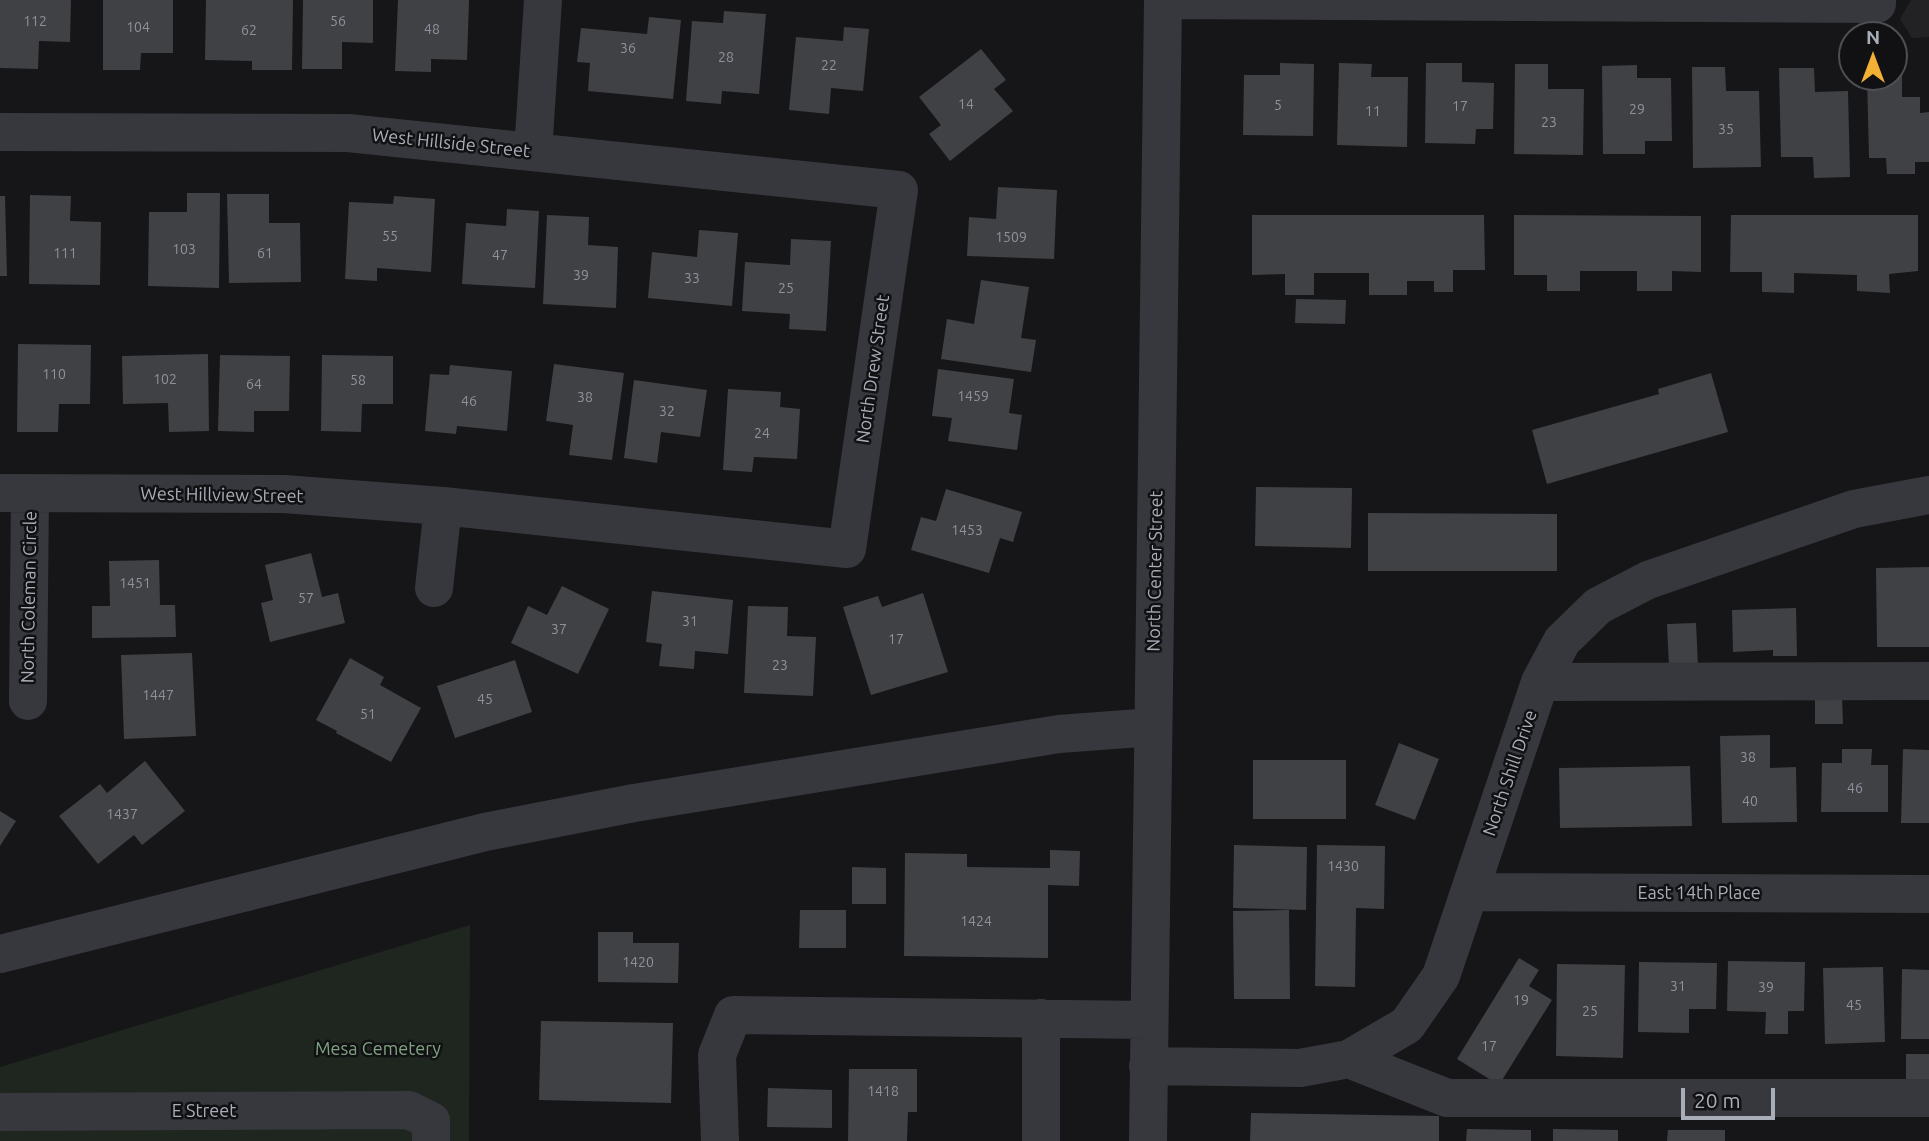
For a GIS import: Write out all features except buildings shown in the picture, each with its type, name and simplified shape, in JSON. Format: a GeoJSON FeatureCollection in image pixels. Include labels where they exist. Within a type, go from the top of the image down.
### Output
{"type":"FeatureCollection","features":[{"type":"Feature","properties":{"kind":"street"},"geometry":{"type":"LineString","coordinates":[[533,152],[543,0]]}},
{"type":"Feature","properties":{"kind":"street"},"geometry":{"type":"LineString","coordinates":[[1163,0],[1877,2]]}},
{"type":"Feature","properties":{"kind":"street","name":"North Center Street"},"geometry":{"type":"LineString","coordinates":[[1147,1141],[1163,0]]}},
{"type":"Feature","properties":{"kind":"street","name":"West Hillside Street"},"geometry":{"type":"LineString","coordinates":[[0,132],[348,133],[899,190]]}},
{"type":"Feature","properties":{"kind":"street","name":"North Drew Street"},"geometry":{"type":"LineString","coordinates":[[847,549],[899,190]]}},
{"type":"Feature","properties":{"kind":"street","name":"West Hillview Street"},"geometry":{"type":"LineString","coordinates":[[15,493],[284,494],[443,506],[847,549]]}},
{"type":"Feature","properties":{"kind":"street","name":"North Coleman Circle"},"geometry":{"type":"LineString","coordinates":[[15,493],[28,701]]}},
{"type":"Feature","properties":{"kind":"street","name":"North Shill Drive"},"geometry":{"type":"LineString","coordinates":[[1149,1066],[1300,1068],[1349,1059],[1406,1025],[1441,976],[1540,682],[1562,641],[1598,606],[1648,580],[1854,509],[1929,495]]}},
{"type":"Feature","properties":{"kind":"street"},"geometry":{"type":"LineString","coordinates":[[434,588],[443,506]]}},
{"type":"Feature","properties":{"kind":"street"},"geometry":{"type":"LineString","coordinates":[[1540,682],[1929,681]]}},
{"type":"Feature","properties":{"kind":"street"},"geometry":{"type":"LineString","coordinates":[[0,954],[485,832],[634,803],[1045,737],[1153,727]]}},
{"type":"Feature","properties":{"kind":"street","name":"East 14th Place"},"geometry":{"type":"LineString","coordinates":[[1470,892],[1929,894]]}},
{"type":"Feature","properties":{"kind":"street"},"geometry":{"type":"LineString","coordinates":[[720,1141],[717,1055],[733,1015],[1149,1020]]}},
{"type":"Feature","properties":{"kind":"street"},"geometry":{"type":"LineString","coordinates":[[1041,1018],[1041,1141]]}},
{"type":"Feature","properties":{"kind":"street"},"geometry":{"type":"LineString","coordinates":[[1349,1059],[1447,1098],[1929,1098]]}},
{"type":"Feature","properties":{"kind":"street","name":"E Street"},"geometry":{"type":"LineString","coordinates":[[0,1112],[409,1110],[431,1121],[431,1141]]}},
{"type":"Feature","properties":{"kind":"shaded area"},"geometry":{"type":"Polygon","coordinates":[[[1911,0],[1929,0],[1929,37],[1912,38],[1908,32],[1908,21],[1900,19],[1911,0]]]}},
{"type":"Feature","properties":{"kind":"green space","name":"Mesa Cemetery"},"geometry":{"type":"Polygon","coordinates":[[[470,925],[469,1141],[0,1141],[0,1067],[470,925]]]}}]}
